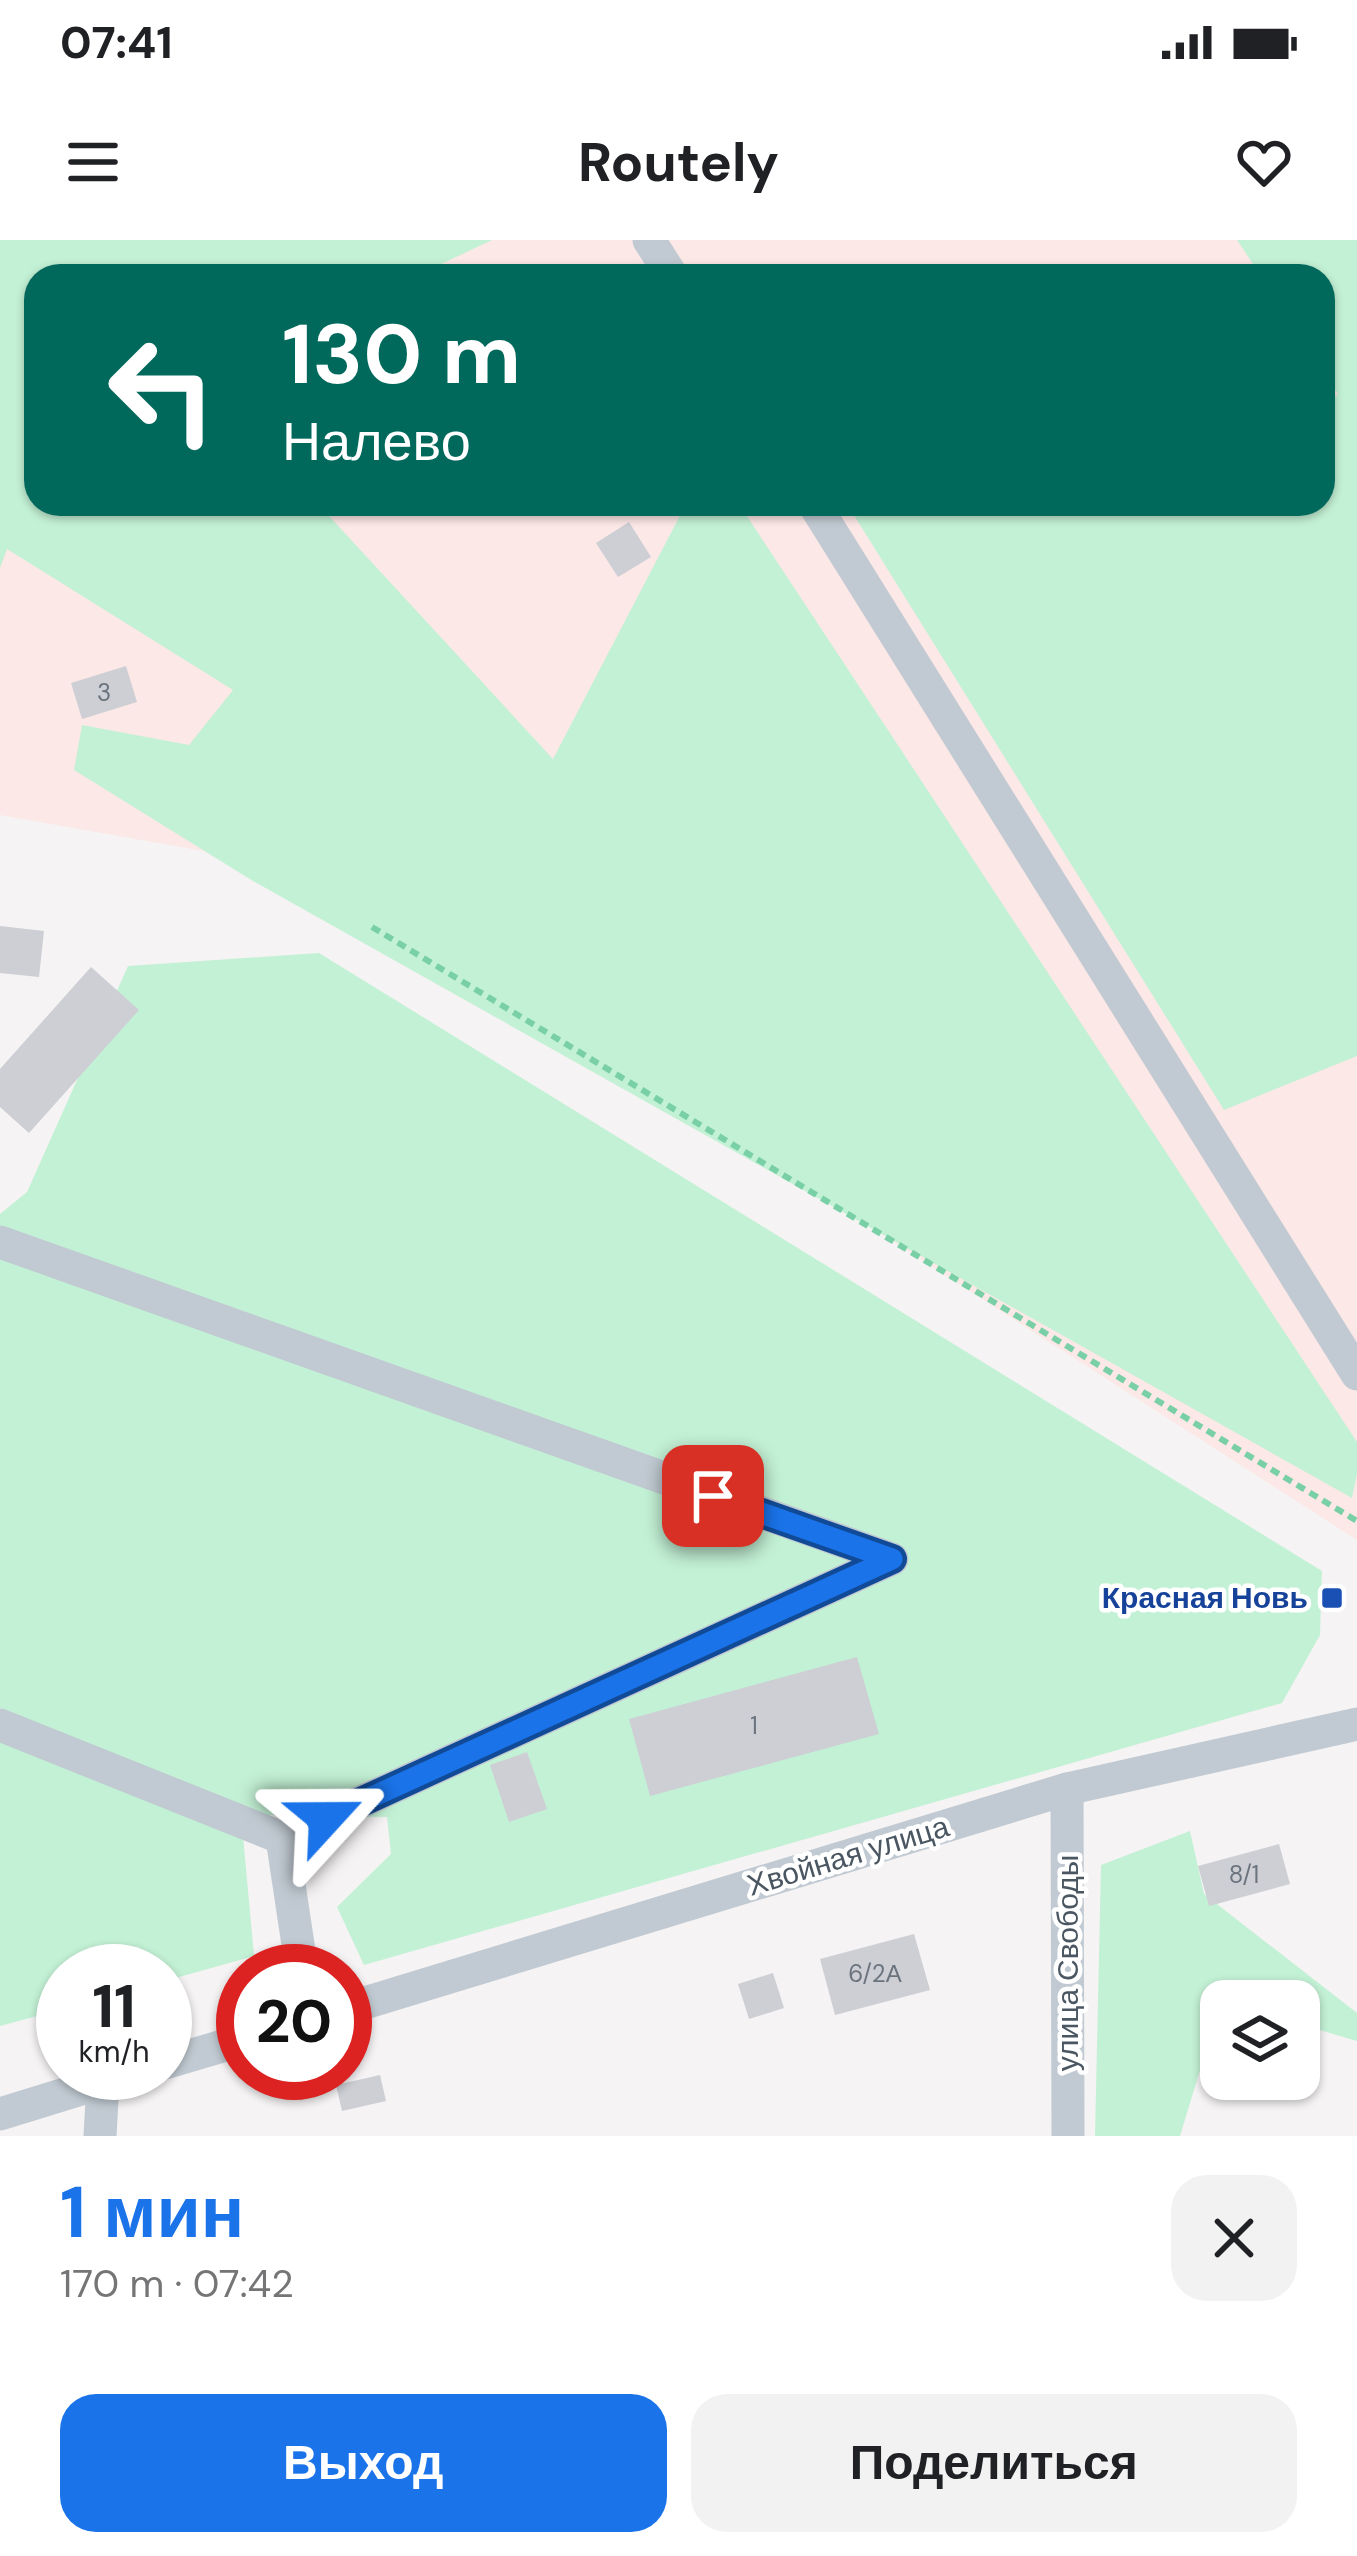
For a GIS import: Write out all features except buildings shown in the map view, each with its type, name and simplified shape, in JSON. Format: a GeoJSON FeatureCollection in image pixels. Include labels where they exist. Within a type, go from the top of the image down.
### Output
{"type":"FeatureCollection","features":[{"type":"Feature","properties":{"kind":"street"},"geometry":{"type":"LineString","coordinates":[[821,516],[1357,1374]]}},
{"type":"Feature","properties":{"kind":"street"},"geometry":{"type":"LineString","coordinates":[[0,1242],[892,1559],[282,1838],[0,1725]]}},
{"type":"Feature","properties":{"kind":"street","name":"Хвойная улица"},"geometry":{"type":"LineString","coordinates":[[372,2001],[1067,1790],[1357,1724]]}},
{"type":"Feature","properties":{"kind":"street","name":"улица Свободы"},"geometry":{"type":"LineString","coordinates":[[1067,1790],[1068,2136]]}},
{"type":"Feature","properties":{"kind":"street"},"geometry":{"type":"LineString","coordinates":[[282,1838],[298,1944]]}},
{"type":"Feature","properties":{"kind":"street"},"geometry":{"type":"LineString","coordinates":[[0,2114],[46,2100]]}},
{"type":"Feature","properties":{"kind":"street"},"geometry":{"type":"LineString","coordinates":[[100,2136],[111,2100]]}},
{"type":"Feature","properties":{"kind":"path"},"geometry":{"type":"LineString","coordinates":[[371,927],[1357,1521]]}},
{"type":"Feature","properties":{"kind":"shaded area"},"geometry":{"type":"Polygon","coordinates":[[[0,240],[1357,240],[1357,1540],[317,871],[0,815],[0,240]]]}},
{"type":"Feature","properties":{"kind":"green space"},"geometry":{"type":"Polygon","coordinates":[[[0,240],[492,240],[441,264],[24,264],[24,516],[329,516],[553,759],[680,516],[747,516],[1357,1442],[1352,1498],[253,881],[74,770],[82,725],[189,745],[233,690],[7,549],[0,568],[0,240]]]}},
{"type":"Feature","properties":{"kind":"green space"},"geometry":{"type":"Polygon","coordinates":[[[1237,240],[1357,240],[1357,1056],[1224,1110],[854,516],[1335,516],[1335,264],[1253,264],[1237,240]]]}},
{"type":"Feature","properties":{"kind":"green space"},"geometry":{"type":"Polygon","coordinates":[[[319,953],[1322,1571],[1320,1635],[1282,1703],[372,1963],[372,1944],[354,1944],[337,1907],[391,1854],[387,1817],[266,1815],[0,1708],[0,1214],[27,1192],[128,966],[319,953]]]}},
{"type":"Feature","properties":{"kind":"green space"},"geometry":{"type":"Polygon","coordinates":[[[0,1729],[242,1825],[253,1944],[216,1944],[216,1967],[192,1973],[192,1944],[36,1944],[36,2016],[0,2026],[0,1729]]]}},
{"type":"Feature","properties":{"kind":"green space"},"geometry":{"type":"Polygon","coordinates":[[[1190,1831],[1204,1894],[1315,1980],[1200,1980],[1200,2070],[1180,2136],[1095,2136],[1101,1865],[1190,1831]]]}},
{"type":"Feature","properties":{"kind":"green space"},"geometry":{"type":"Polygon","coordinates":[[[1320,1984],[1357,2013],[1357,2041],[1320,2030],[1320,1984]]]}},
{"type":"Feature","properties":{"kind":"place","name":"Красная Новь"},"geometry":{"type":"Point","coordinates":[1332,1598]}},
{"type":"Feature","properties":{"kind":"route"},"geometry":{"type":"LineString","coordinates":[[326,1818],[892,1559],[713,1496]]}}]}
